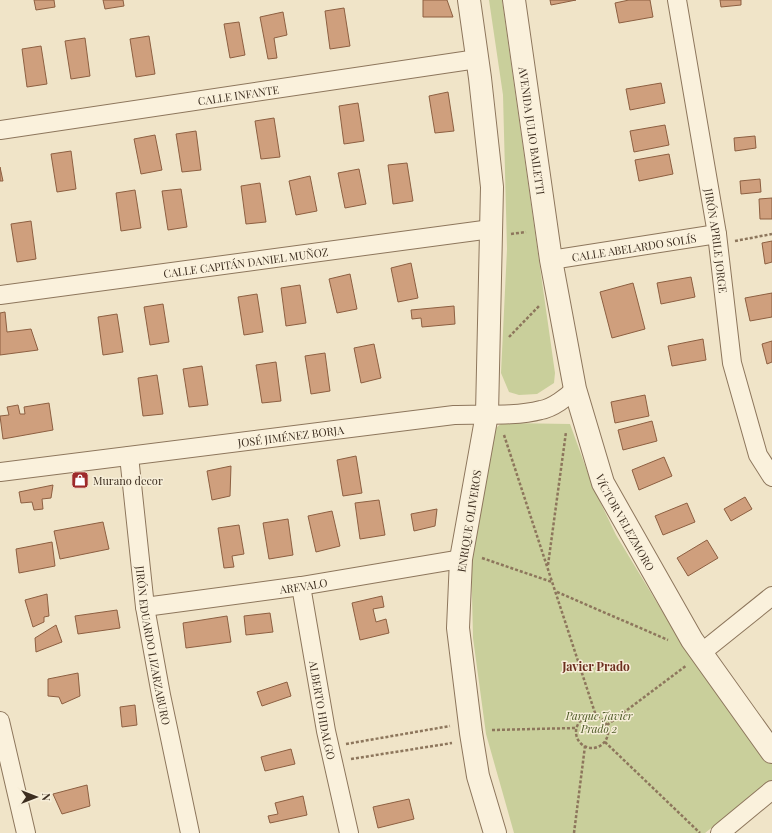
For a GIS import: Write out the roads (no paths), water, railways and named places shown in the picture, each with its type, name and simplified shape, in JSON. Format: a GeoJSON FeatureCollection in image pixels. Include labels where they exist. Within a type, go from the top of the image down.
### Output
{"type":"FeatureCollection","features":[{"type":"Feature","properties":{"kind":"street"},"geometry":{"type":"LineString","coordinates":[[469,0],[492,187],[490,233]]}},
{"type":"Feature","properties":{"kind":"street","name":"AVENIDA JULIO BAILETTI"},"geometry":{"type":"LineString","coordinates":[[514,0],[551,260]]}},
{"type":"Feature","properties":{"kind":"street","name":"JIRÓN APRILE JORGE"},"geometry":{"type":"LineString","coordinates":[[677,0],[718,239],[732,363],[758,455],[772,477]]}},
{"type":"Feature","properties":{"kind":"street","name":"CALLE INFANTE"},"geometry":{"type":"LineString","coordinates":[[0,130],[477,59]]}},
{"type":"Feature","properties":{"kind":"street","name":"CALLE CAPITÁN DANIEL MUÑOZ"},"geometry":{"type":"LineString","coordinates":[[0,295],[490,233]]}},
{"type":"Feature","properties":{"kind":"street","name":"ENRIQUE OLIVEROS"},"geometry":{"type":"LineString","coordinates":[[490,233],[488,358],[492,414],[471,558],[458,628],[469,719],[478,776],[495,833]]}},
{"type":"Feature","properties":{"kind":"street","name":"CALLE ABELARDO SOLÍS"},"geometry":{"type":"LineString","coordinates":[[551,260],[718,239]]}},
{"type":"Feature","properties":{"kind":"street","name":"VÍCTOR VELEZMORO"},"geometry":{"type":"LineString","coordinates":[[551,260],[575,389],[603,483],[697,646],[772,752]]}},
{"type":"Feature","properties":{"kind":"street","name":"JOSÉ JIMÉNEZ BORJA"},"geometry":{"type":"LineString","coordinates":[[0,472],[454,415],[520,413],[542,410],[567,397],[575,389]]}},
{"type":"Feature","properties":{"kind":"street","name":"JIRÓN EDUARDO LIZARZABURO"},"geometry":{"type":"LineString","coordinates":[[129,456],[145,607],[161,695],[190,833]]}},
{"type":"Feature","properties":{"kind":"street","name":"AREVALO"},"geometry":{"type":"LineString","coordinates":[[145,607],[301,586],[471,558]]}},
{"type":"Feature","properties":{"kind":"street","name":"ALBERTO HIDALGO"},"geometry":{"type":"LineString","coordinates":[[301,586],[326,731],[349,833]]}},
{"type":"Feature","properties":{"kind":"street"},"geometry":{"type":"LineString","coordinates":[[697,646],[772,596]]}},
{"type":"Feature","properties":{"kind":"street"},"geometry":{"type":"LineString","coordinates":[[0,721],[26,833]]}},
{"type":"Feature","properties":{"kind":"street"},"geometry":{"type":"LineString","coordinates":[[720,833],[772,790]]}},
{"type":"Feature","properties":{"kind":"place","name":"Murano decor"},"geometry":{"type":"Point","coordinates":[80,480]}},
{"type":"Feature","properties":{"kind":"district","name":"Javier Prado"},"geometry":{"type":"Point","coordinates":[596,666]}},
{"type":"Feature","properties":{"kind":"park label","name":"Parque Javier Prado 2"},"geometry":{"type":"Point","coordinates":[599,721]}}]}
